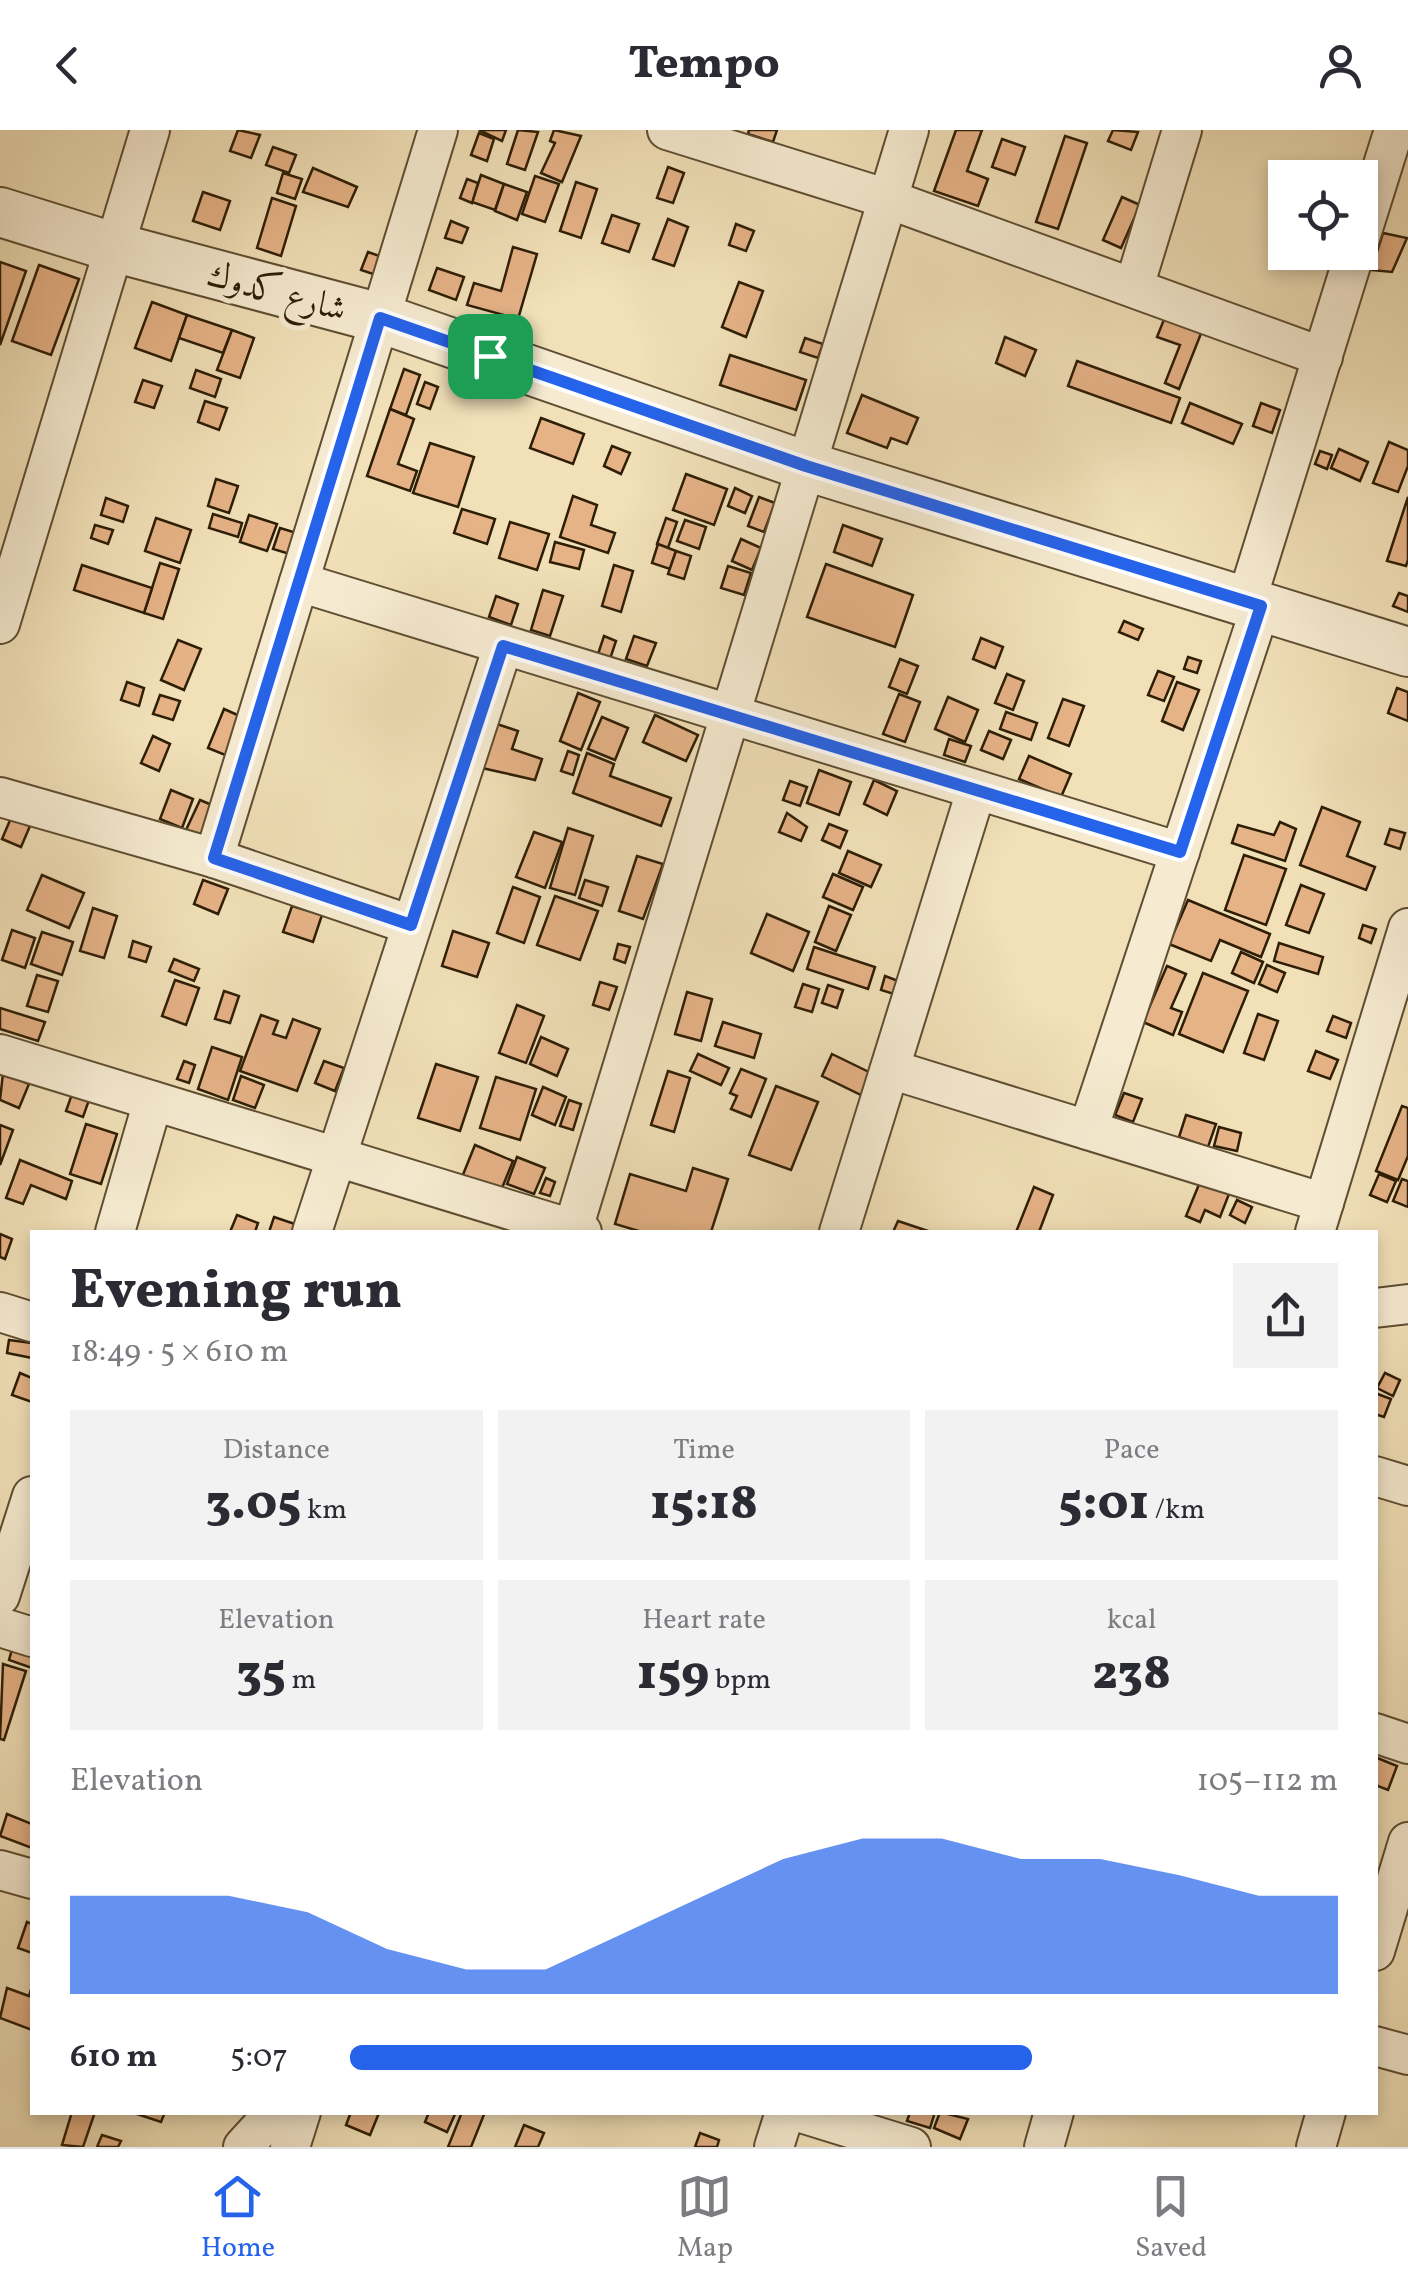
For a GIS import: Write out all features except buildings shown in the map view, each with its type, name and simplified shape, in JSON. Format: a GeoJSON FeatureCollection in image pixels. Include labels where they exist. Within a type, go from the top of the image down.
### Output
{"type":"FeatureCollection","features":[{"type":"Feature","properties":{"kind":"street"},"geometry":{"type":"LineString","coordinates":[[0,624],[150,130]]}},
{"type":"Feature","properties":{"kind":"street"},"geometry":{"type":"LineString","coordinates":[[214,858],[438,130]]}},
{"type":"Feature","properties":{"kind":"street"},"geometry":{"type":"LineString","coordinates":[[667,130],[888,199],[1323,357]]}},
{"type":"Feature","properties":{"kind":"street"},"geometry":{"type":"LineString","coordinates":[[576,1230],[909,130]]}},
{"type":"Feature","properties":{"kind":"street"},"geometry":{"type":"LineString","coordinates":[[1134,287],[1182,130]]}},
{"type":"Feature","properties":{"kind":"street"},"geometry":{"type":"LineString","coordinates":[[1378,181],[1394,130]]}},
{"type":"Feature","properties":{"kind":"street","name":"شارع كدوك"},"geometry":{"type":"LineString","coordinates":[[0,212],[113,247],[380,318],[806,466],[1408,652]]}},
{"type":"Feature","properties":{"kind":"street"},"geometry":{"type":"LineString","coordinates":[[1088,1130],[1180,852],[1350,270]]}},
{"type":"Feature","properties":{"kind":"street"},"geometry":{"type":"LineString","coordinates":[[299,582],[729,717],[1180,852]]}},
{"type":"Feature","properties":{"kind":"street"},"geometry":{"type":"LineString","coordinates":[[313,1230],[503,646]]}},
{"type":"Feature","properties":{"kind":"street"},"geometry":{"type":"LineString","coordinates":[[840,1230],[976,791]]}},
{"type":"Feature","properties":{"kind":"street"},"geometry":{"type":"LineString","coordinates":[[0,797],[214,858],[411,925]]}},
{"type":"Feature","properties":{"kind":"street"},"geometry":{"type":"LineString","coordinates":[[890,1068],[1088,1130],[1319,1218],[1408,928]]}},
{"type":"Feature","properties":{"kind":"street"},"geometry":{"type":"LineString","coordinates":[[0,1054],[569,1230]]}},
{"type":"Feature","properties":{"kind":"street"},"geometry":{"type":"LineString","coordinates":[[115,1230],[154,1101]]}},
{"type":"Feature","properties":{"kind":"street"},"geometry":{"type":"LineString","coordinates":[[1378,1308],[1408,1304]]}},
{"type":"Feature","properties":{"kind":"street"},"geometry":{"type":"LineString","coordinates":[[0,1312],[30,1321]]}},
{"type":"Feature","properties":{"kind":"street"},"geometry":{"type":"LineString","coordinates":[[1378,1477],[1408,1486]]}},
{"type":"Feature","properties":{"kind":"street"},"geometry":{"type":"LineString","coordinates":[[0,1596],[30,1502]]}},
{"type":"Feature","properties":{"kind":"street"},"geometry":{"type":"LineString","coordinates":[[0,1627],[30,1636]]}},
{"type":"Feature","properties":{"kind":"street"},"geometry":{"type":"LineString","coordinates":[[1378,1735],[1408,1744]]}},
{"type":"Feature","properties":{"kind":"street"},"geometry":{"type":"LineString","coordinates":[[1378,1941],[1408,1842]]}},
{"type":"Feature","properties":{"kind":"street"},"geometry":{"type":"LineString","coordinates":[[0,1870],[30,1879]]}},
{"type":"Feature","properties":{"kind":"street"},"geometry":{"type":"LineString","coordinates":[[1378,2047],[1408,2056]]}},
{"type":"Feature","properties":{"kind":"street"},"geometry":{"type":"LineString","coordinates":[[243,2147],[273,2115]]}},
{"type":"Feature","properties":{"kind":"street"},"geometry":{"type":"LineString","coordinates":[[290,2147],[300,2115]]}},
{"type":"Feature","properties":{"kind":"street"},"geometry":{"type":"LineString","coordinates":[[774,2147],[784,2115]]}},
{"type":"Feature","properties":{"kind":"street"},"geometry":{"type":"LineString","coordinates":[[808,2115],[911,2147]]}},
{"type":"Feature","properties":{"kind":"street"},"geometry":{"type":"LineString","coordinates":[[1044,2147],[1053,2115]]}},
{"type":"Feature","properties":{"kind":"street"},"geometry":{"type":"LineString","coordinates":[[1316,2147],[1325,2115]]}},
{"type":"Feature","properties":{"kind":"route"},"geometry":{"type":"LineString","coordinates":[[380,318],[490,356],[806,466],[1261,606],[1180,852],[503,646],[411,925],[214,858],[380,318]]}}]}
